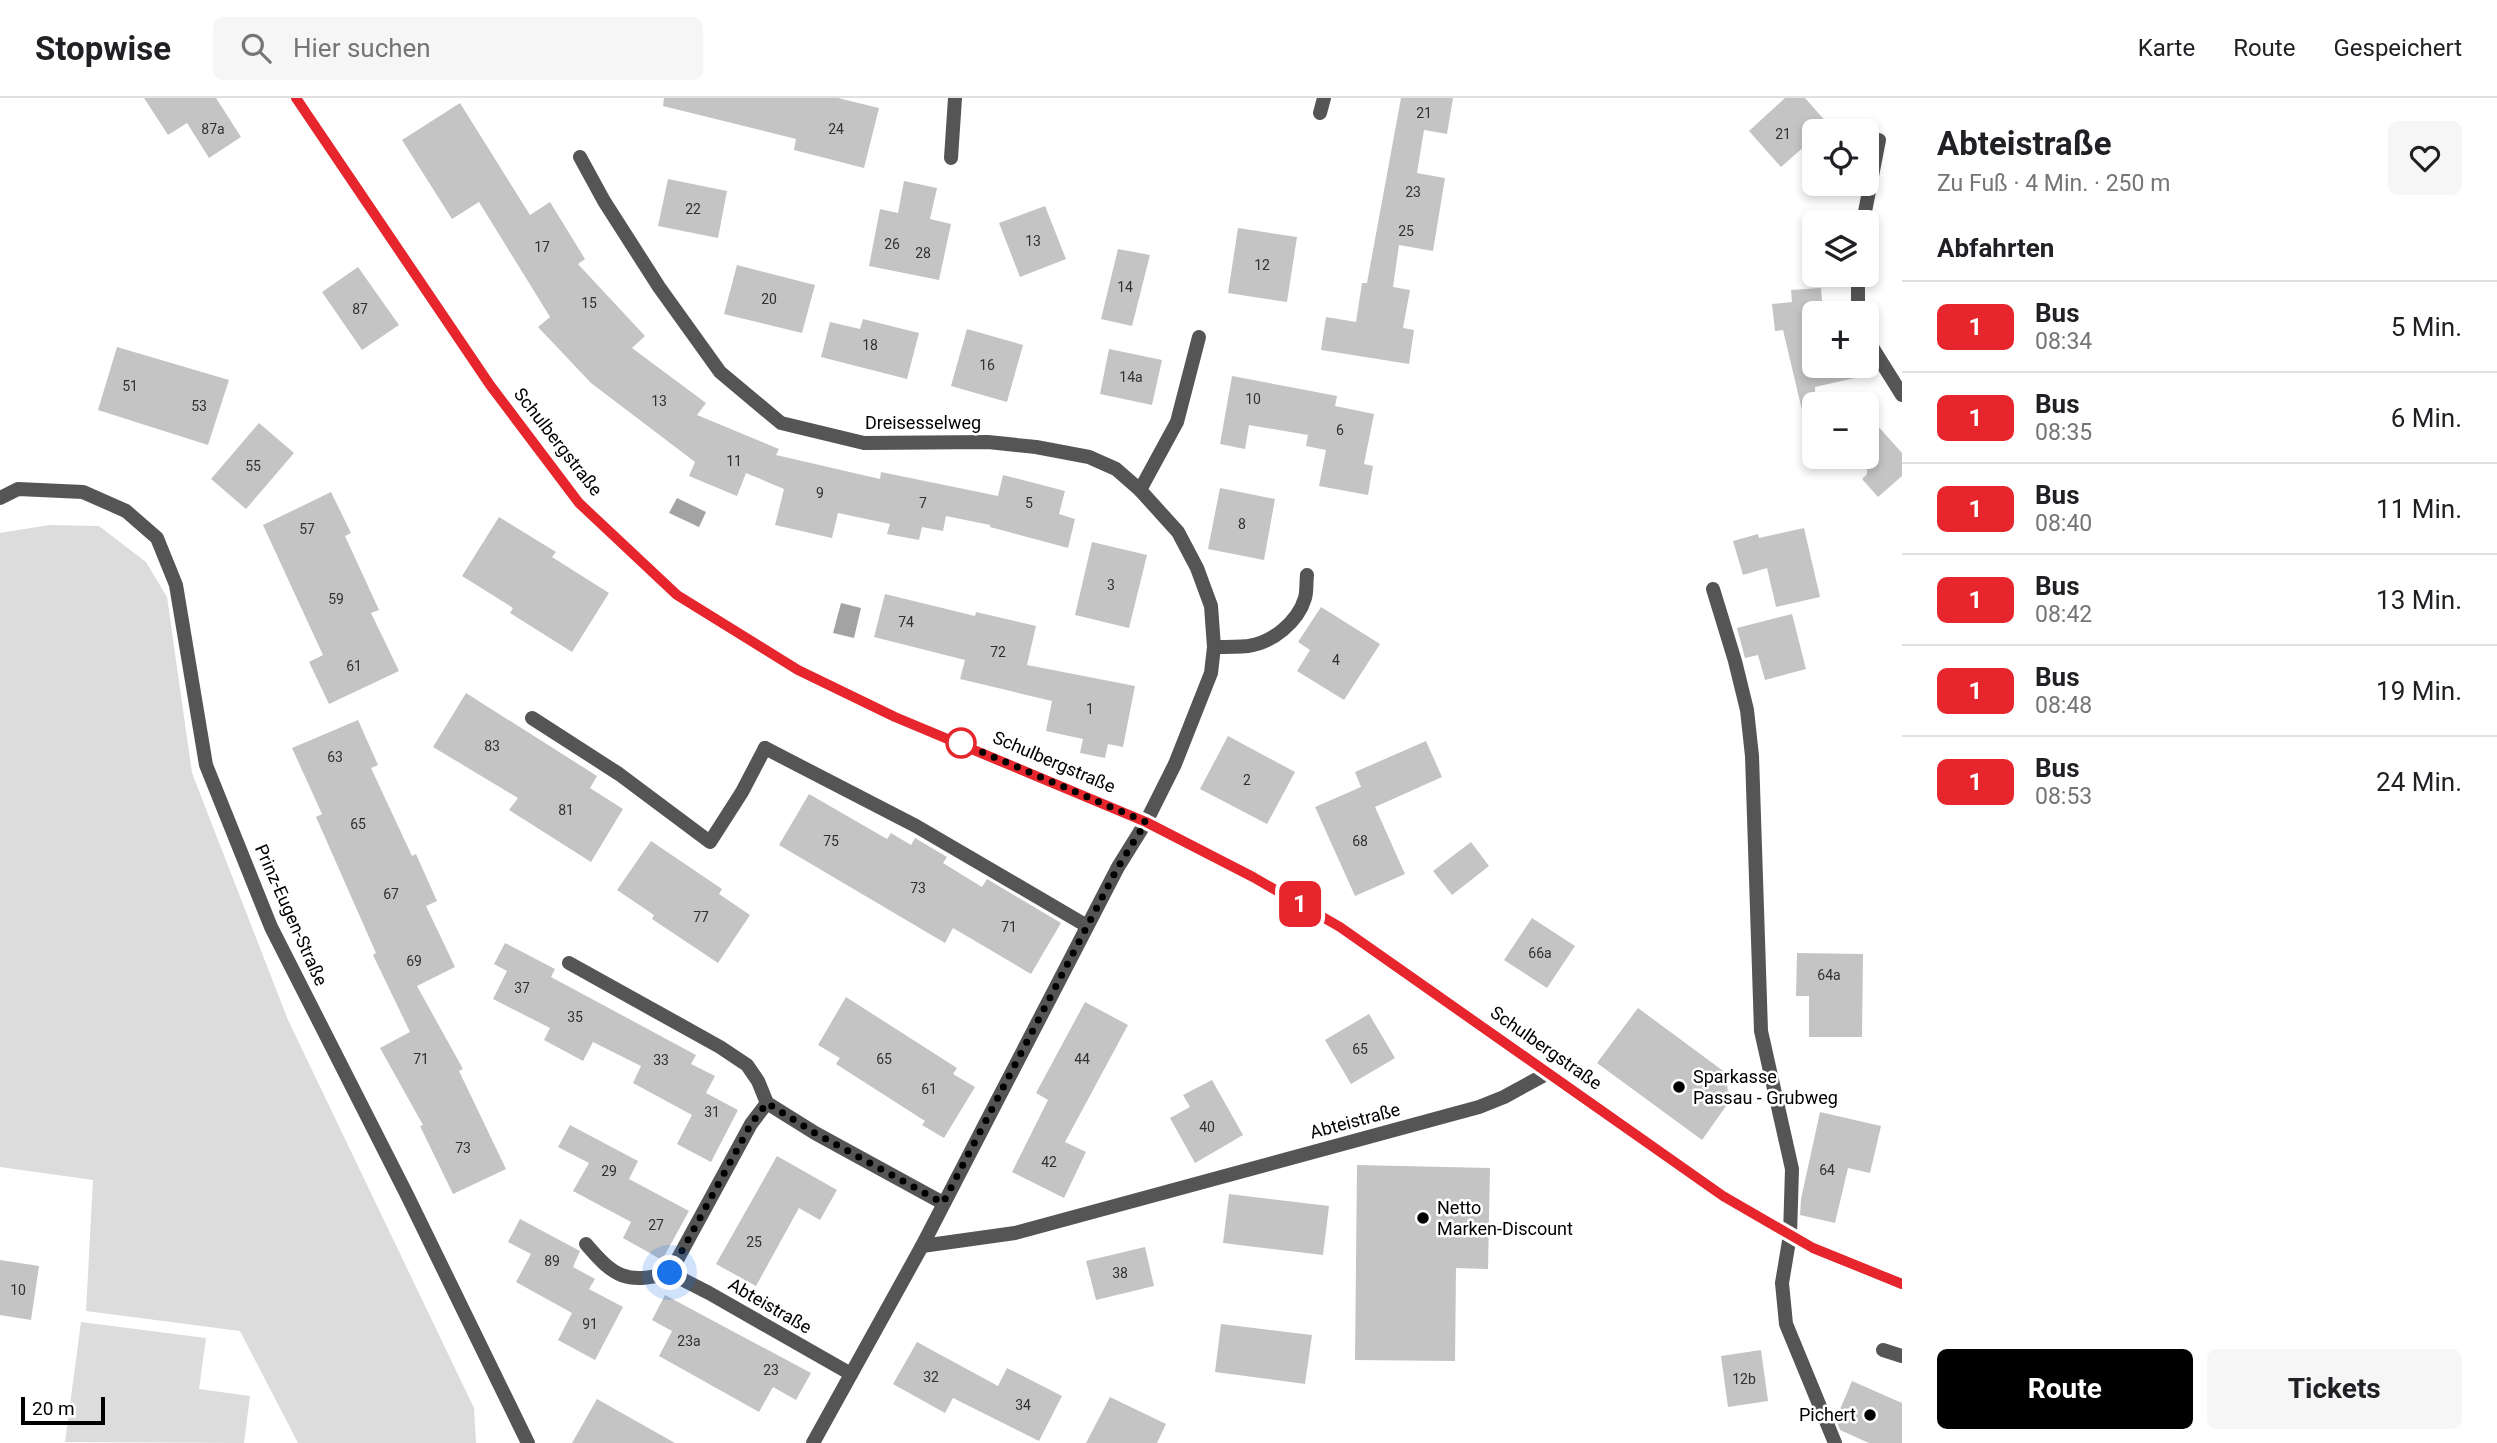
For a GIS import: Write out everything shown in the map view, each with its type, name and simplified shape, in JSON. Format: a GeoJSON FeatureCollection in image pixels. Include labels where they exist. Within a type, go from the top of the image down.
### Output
{"type":"FeatureCollection","features":[{"type":"Feature","properties":{"kind":"street","name":"Schulbergstraße"},"geometry":{"type":"LineString","coordinates":[[296,98],[490,385],[579,503],[677,595],[810,676],[895,717],[1146,822],[1253,877],[1340,927],[1723,1196],[1813,1248],[1902,1284]]}},
{"type":"Feature","properties":{"kind":"street"},"geometry":{"type":"LineString","coordinates":[[951,158],[955,98]]}},
{"type":"Feature","properties":{"kind":"street"},"geometry":{"type":"LineString","coordinates":[[1320,113],[1324,98]]}},
{"type":"Feature","properties":{"kind":"street"},"geometry":{"type":"LineString","coordinates":[[1865,210],[1880,139]]}},
{"type":"Feature","properties":{"kind":"street","name":"Dreisesselweg"},"geometry":{"type":"LineString","coordinates":[[580,157],[604,201],[659,287],[720,372],[781,423],[863,443],[988,442],[1089,457],[1116,469],[1140,490],[1178,532],[1197,568],[1211,606],[1214,647],[1211,673],[1175,764],[1146,822]]}},
{"type":"Feature","properties":{"kind":"street"},"geometry":{"type":"LineString","coordinates":[[1140,490],[1177,422],[1199,337]]}},
{"type":"Feature","properties":{"kind":"street"},"geometry":{"type":"LineString","coordinates":[[1879,359],[1902,395]]}},
{"type":"Feature","properties":{"kind":"street","name":"Prinz-Eugen-Straße"},"geometry":{"type":"LineString","coordinates":[[0,498],[18,489],[83,492],[126,511],[157,538],[176,585],[206,765],[271,927],[407,1195],[528,1443]]}},
{"type":"Feature","properties":{"kind":"street"},"geometry":{"type":"LineString","coordinates":[[1214,647],[1249,646],[1282,630],[1305,599],[1307,575]]}},
{"type":"Feature","properties":{"kind":"street"},"geometry":{"type":"LineString","coordinates":[[1713,589],[1747,710],[1754,798],[1761,1031],[1792,1169],[1790,1235],[1782,1283],[1786,1324],[1835,1443]]}},
{"type":"Feature","properties":{"kind":"street"},"geometry":{"type":"LineString","coordinates":[[532,718],[619,774],[710,842],[742,792],[765,748],[916,826],[1087,926]]}},
{"type":"Feature","properties":{"kind":"street"},"geometry":{"type":"LineString","coordinates":[[813,1443],[922,1245],[1118,867],[1146,822]]}},
{"type":"Feature","properties":{"kind":"street"},"geometry":{"type":"LineString","coordinates":[[569,963],[720,1047],[747,1065],[758,1081],[767,1103],[815,1133],[943,1203]]}},
{"type":"Feature","properties":{"kind":"street","name":"Abteistraße"},"geometry":{"type":"LineString","coordinates":[[922,1245],[1015,1233],[1244,1172],[1479,1107],[1548,1073]]}},
{"type":"Feature","properties":{"kind":"street"},"geometry":{"type":"LineString","coordinates":[[586,1244],[598,1259],[626,1279],[643,1280],[670,1273],[751,1124],[767,1103]]}},
{"type":"Feature","properties":{"kind":"street","name":"Abteistraße"},"geometry":{"type":"LineString","coordinates":[[670,1273],[851,1374]]}},
{"type":"Feature","properties":{"kind":"street"},"geometry":{"type":"LineString","coordinates":[[1884,1349],[1902,1356]]}},
{"type":"Feature","properties":{"kind":"shaded area"},"geometry":{"type":"Polygon","coordinates":[[[677,498],[706,512],[699,527],[669,513],[677,498]]]}},
{"type":"Feature","properties":{"kind":"shaded area"},"geometry":{"type":"Polygon","coordinates":[[[49,525],[99,526],[146,562],[167,597],[192,773],[288,1020],[474,1408],[476,1443],[298,1443],[240,1331],[86,1311],[93,1180],[0,1167],[0,533],[49,525]]]}},
{"type":"Feature","properties":{"kind":"shaded area"},"geometry":{"type":"Polygon","coordinates":[[[841,603],[861,608],[854,638],[833,633],[841,603]]]}},
{"type":"Feature","properties":{"kind":"shaded area"},"geometry":{"type":"Polygon","coordinates":[[[81,1322],[206,1338],[199,1389],[250,1396],[244,1443],[65,1442],[81,1322]]]}},
{"type":"Feature","properties":{"kind":"building"},"geometry":{"type":"Polygon","coordinates":[[[144,98],[216,98],[241,137],[209,158],[187,123],[168,135],[144,98]]]}},
{"type":"Feature","properties":{"kind":"building"},"geometry":{"type":"Polygon","coordinates":[[[664,98],[838,98],[879,108],[864,168],[794,150],[796,139],[663,106],[664,98]]]}},
{"type":"Feature","properties":{"kind":"building"},"geometry":{"type":"Polygon","coordinates":[[[1401,98],[1453,98],[1447,134],[1424,130],[1417,173],[1445,178],[1433,251],[1399,245],[1393,287],[1410,290],[1403,328],[1414,330],[1409,364],[1321,350],[1326,317],[1356,322],[1362,283],[1367,283],[1401,98]]]}},
{"type":"Feature","properties":{"kind":"building"},"geometry":{"type":"Polygon","coordinates":[[[1785,98],[1805,98],[1824,119],[1802,119],[1802,148],[1781,167],[1749,131],[1785,98]]]}},
{"type":"Feature","properties":{"kind":"building"},"geometry":{"type":"Polygon","coordinates":[[[460,103],[530,215],[550,202],[585,259],[578,264],[645,336],[632,348],[706,403],[697,415],[779,449],[776,455],[880,479],[881,472],[998,496],[1003,475],[1065,491],[1059,514],[1075,519],[1068,548],[990,525],[946,516],[943,531],[922,527],[919,540],[887,534],[890,524],[838,513],[832,538],[775,525],[784,489],[746,473],[737,496],[689,476],[695,462],[591,383],[538,327],[550,317],[479,202],[452,219],[402,140],[460,103]]]}},
{"type":"Feature","properties":{"kind":"building"},"geometry":{"type":"Polygon","coordinates":[[[668,179],[727,191],[718,238],[658,226],[668,179]]]}},
{"type":"Feature","properties":{"kind":"building"},"geometry":{"type":"Polygon","coordinates":[[[904,181],[937,188],[930,219],[951,224],[939,280],[869,266],[880,209],[898,213],[904,181]]]}},
{"type":"Feature","properties":{"kind":"building"},"geometry":{"type":"Polygon","coordinates":[[[1045,206],[1066,259],[1020,277],[999,223],[1045,206]]]}},
{"type":"Feature","properties":{"kind":"building"},"geometry":{"type":"Polygon","coordinates":[[[1238,228],[1297,237],[1287,302],[1228,293],[1238,228]]]}},
{"type":"Feature","properties":{"kind":"building"},"geometry":{"type":"Polygon","coordinates":[[[1118,249],[1150,255],[1132,326],[1101,319],[1118,249]]]}},
{"type":"Feature","properties":{"kind":"building"},"geometry":{"type":"Polygon","coordinates":[[[737,265],[815,285],[802,333],[724,314],[737,265]]]}},
{"type":"Feature","properties":{"kind":"building"},"geometry":{"type":"Polygon","coordinates":[[[358,267],[399,325],[362,350],[322,292],[358,267]]]}},
{"type":"Feature","properties":{"kind":"building"},"geometry":{"type":"Polygon","coordinates":[[[1821,288],[1822,301],[1802,301],[1802,378],[1855,378],[1815,387],[1815,392],[1802,392],[1802,410],[1783,330],[1775,331],[1772,304],[1792,302],[1791,290],[1821,288]]]}},
{"type":"Feature","properties":{"kind":"building"},"geometry":{"type":"Polygon","coordinates":[[[863,319],[919,333],[907,379],[821,357],[830,322],[860,329],[863,319]]]}},
{"type":"Feature","properties":{"kind":"building"},"geometry":{"type":"Polygon","coordinates":[[[967,329],[1023,345],[1007,402],[951,386],[967,329]]]}},
{"type":"Feature","properties":{"kind":"building"},"geometry":{"type":"Polygon","coordinates":[[[117,347],[229,380],[208,445],[98,410],[117,347]]]}},
{"type":"Feature","properties":{"kind":"building"},"geometry":{"type":"Polygon","coordinates":[[[1109,349],[1162,360],[1152,405],[1100,394],[1109,349]]]}},
{"type":"Feature","properties":{"kind":"building"},"geometry":{"type":"Polygon","coordinates":[[[1232,376],[1337,396],[1335,406],[1374,414],[1364,464],[1373,466],[1368,495],[1319,486],[1326,450],[1306,446],[1308,435],[1249,425],[1245,449],[1220,444],[1232,376]]]}},
{"type":"Feature","properties":{"kind":"building"},"geometry":{"type":"Polygon","coordinates":[[[259,423],[294,453],[246,509],[211,479],[259,423]]]}},
{"type":"Feature","properties":{"kind":"building"},"geometry":{"type":"Polygon","coordinates":[[[1879,427],[1902,453],[1902,476],[1878,497],[1862,479],[1867,474],[1867,469],[1879,469],[1879,427]]]}},
{"type":"Feature","properties":{"kind":"building"},"geometry":{"type":"Polygon","coordinates":[[[1220,488],[1275,499],[1264,560],[1208,549],[1220,488]]]}},
{"type":"Feature","properties":{"kind":"building"},"geometry":{"type":"Polygon","coordinates":[[[331,492],[351,533],[345,536],[379,610],[371,613],[399,671],[329,704],[309,662],[323,655],[263,525],[331,492]]]}},
{"type":"Feature","properties":{"kind":"building"},"geometry":{"type":"Polygon","coordinates":[[[499,517],[556,552],[552,557],[609,593],[572,652],[510,613],[513,608],[462,576],[499,517]]]}},
{"type":"Feature","properties":{"kind":"building"},"geometry":{"type":"Polygon","coordinates":[[[1804,528],[1820,597],[1776,607],[1767,568],[1743,575],[1733,541],[1758,534],[1759,538],[1804,528]]]}},
{"type":"Feature","properties":{"kind":"building"},"geometry":{"type":"Polygon","coordinates":[[[1092,542],[1147,555],[1129,628],[1075,615],[1092,542]]]}},
{"type":"Feature","properties":{"kind":"building"},"geometry":{"type":"Polygon","coordinates":[[[885,594],[975,616],[976,612],[1036,626],[1027,665],[1135,686],[1123,747],[1108,744],[1105,758],[1080,753],[1083,739],[1046,731],[1052,701],[960,679],[965,660],[874,637],[885,594]]]}},
{"type":"Feature","properties":{"kind":"building"},"geometry":{"type":"Polygon","coordinates":[[[1321,607],[1380,644],[1344,700],[1297,671],[1310,650],[1298,642],[1321,607]]]}},
{"type":"Feature","properties":{"kind":"building"},"geometry":{"type":"Polygon","coordinates":[[[1792,614],[1806,669],[1765,680],[1758,655],[1745,658],[1737,628],[1792,614]]]}},
{"type":"Feature","properties":{"kind":"building"},"geometry":{"type":"Polygon","coordinates":[[[466,693],[597,776],[590,788],[623,809],[591,862],[509,810],[518,798],[433,747],[466,693]]]}},
{"type":"Feature","properties":{"kind":"building"},"geometry":{"type":"Polygon","coordinates":[[[358,720],[378,765],[371,768],[412,856],[416,854],[437,901],[426,906],[455,967],[417,986],[463,1069],[459,1071],[506,1169],[453,1194],[420,1126],[423,1125],[380,1048],[410,1032],[373,955],[376,953],[316,817],[322,814],[292,748],[358,720]]]}},
{"type":"Feature","properties":{"kind":"building"},"geometry":{"type":"Polygon","coordinates":[[[1228,736],[1295,772],[1267,824],[1200,789],[1228,736]]]}},
{"type":"Feature","properties":{"kind":"building"},"geometry":{"type":"Polygon","coordinates":[[[1426,741],[1442,777],[1375,807],[1405,874],[1355,896],[1315,807],[1361,787],[1355,772],[1426,741]]]}},
{"type":"Feature","properties":{"kind":"building"},"geometry":{"type":"Polygon","coordinates":[[[809,794],[887,839],[891,833],[911,845],[915,838],[947,857],[943,863],[982,887],[987,879],[1061,923],[1031,974],[953,928],[945,943],[779,845],[809,794]]]}},
{"type":"Feature","properties":{"kind":"building"},"geometry":{"type":"Polygon","coordinates":[[[651,841],[722,889],[719,894],[750,915],[718,963],[652,919],[654,915],[617,890],[651,841]]]}},
{"type":"Feature","properties":{"kind":"building"},"geometry":{"type":"Polygon","coordinates":[[[1471,842],[1489,866],[1452,895],[1433,871],[1471,842]]]}},
{"type":"Feature","properties":{"kind":"building"},"geometry":{"type":"Polygon","coordinates":[[[1532,918],[1575,946],[1547,988],[1504,960],[1532,918]]]}},
{"type":"Feature","properties":{"kind":"building"},"geometry":{"type":"Polygon","coordinates":[[[505,943],[555,969],[551,977],[696,1055],[691,1064],[715,1076],[706,1093],[738,1110],[711,1162],[677,1144],[692,1115],[633,1083],[641,1066],[593,1042],[583,1061],[544,1040],[550,1028],[493,999],[507,971],[494,964],[505,943]]]}},
{"type":"Feature","properties":{"kind":"building"},"geometry":{"type":"Polygon","coordinates":[[[1797,953],[1863,954],[1862,1037],[1809,1037],[1809,996],[1796,996],[1797,953]]]}},
{"type":"Feature","properties":{"kind":"building"},"geometry":{"type":"Polygon","coordinates":[[[846,997],[957,1068],[953,1074],[975,1087],[944,1138],[922,1125],[925,1121],[836,1064],[840,1058],[818,1045],[846,997]]]}},
{"type":"Feature","properties":{"kind":"building"},"geometry":{"type":"Polygon","coordinates":[[[1085,1002],[1128,1025],[1065,1142],[1086,1152],[1064,1198],[1012,1172],[1048,1100],[1036,1093],[1085,1002]]]}},
{"type":"Feature","properties":{"kind":"building","name":"Sparkasse Passau - Grubweg"},"geometry":{"type":"Polygon","coordinates":[[[1638,1008],[1726,1073],[1729,1102],[1702,1140],[1597,1063],[1638,1008]]]}},
{"type":"Feature","properties":{"kind":"building"},"geometry":{"type":"Polygon","coordinates":[[[1369,1014],[1395,1058],[1351,1084],[1325,1040],[1369,1014]]]}},
{"type":"Feature","properties":{"kind":"building"},"geometry":{"type":"Polygon","coordinates":[[[1212,1080],[1243,1135],[1195,1163],[1170,1118],[1190,1107],[1183,1095],[1212,1080]]]}},
{"type":"Feature","properties":{"kind":"building"},"geometry":{"type":"Polygon","coordinates":[[[1820,1112],[1881,1126],[1870,1173],[1848,1168],[1835,1223],[1800,1215],[1820,1112]]]}},
{"type":"Feature","properties":{"kind":"building"},"geometry":{"type":"Polygon","coordinates":[[[570,1125],[638,1161],[629,1179],[689,1211],[662,1260],[623,1238],[631,1222],[573,1191],[589,1163],[558,1147],[570,1125]]]}},
{"type":"Feature","properties":{"kind":"building"},"geometry":{"type":"Polygon","coordinates":[[[777,1156],[837,1190],[820,1220],[799,1208],[756,1286],[716,1264],[777,1156]]]}},
{"type":"Feature","properties":{"kind":"building","name":"Netto Marken-Discount"},"geometry":{"type":"Polygon","coordinates":[[[1357,1165],[1490,1168],[1488,1269],[1456,1268],[1455,1361],[1355,1360],[1357,1165]]]}},
{"type":"Feature","properties":{"kind":"building"},"geometry":{"type":"Polygon","coordinates":[[[1229,1194],[1329,1206],[1323,1255],[1223,1243],[1229,1194]]]}},
{"type":"Feature","properties":{"kind":"building"},"geometry":{"type":"Polygon","coordinates":[[[520,1219],[580,1251],[573,1267],[595,1279],[589,1289],[623,1307],[595,1360],[558,1340],[572,1313],[516,1282],[531,1254],[508,1242],[520,1219]]]}},
{"type":"Feature","properties":{"kind":"building"},"geometry":{"type":"Polygon","coordinates":[[[1145,1247],[1154,1286],[1096,1300],[1086,1261],[1145,1247]]]}},
{"type":"Feature","properties":{"kind":"building"},"geometry":{"type":"Polygon","coordinates":[[[0,1260],[39,1266],[31,1320],[0,1315],[0,1260]]]}},
{"type":"Feature","properties":{"kind":"building"},"geometry":{"type":"Polygon","coordinates":[[[665,1295],[811,1373],[796,1400],[773,1387],[759,1412],[659,1356],[672,1331],[652,1320],[665,1295]]]}},
{"type":"Feature","properties":{"kind":"building"},"geometry":{"type":"Polygon","coordinates":[[[1221,1324],[1312,1335],[1305,1384],[1215,1372],[1221,1324]]]}},
{"type":"Feature","properties":{"kind":"building"},"geometry":{"type":"Polygon","coordinates":[[[917,1342],[998,1386],[1007,1368],[1062,1396],[1039,1441],[953,1398],[945,1413],[893,1384],[917,1342]]]}},
{"type":"Feature","properties":{"kind":"building"},"geometry":{"type":"Polygon","coordinates":[[[1761,1350],[1768,1401],[1728,1407],[1721,1356],[1761,1350]]]}},
{"type":"Feature","properties":{"kind":"building","name":"Pichert"},"geometry":{"type":"Polygon","coordinates":[[[1852,1381],[1902,1403],[1902,1443],[1869,1443],[1840,1430],[1836,1419],[1852,1381]]]}},
{"type":"Feature","properties":{"kind":"building"},"geometry":{"type":"Polygon","coordinates":[[[1110,1397],[1166,1424],[1157,1443],[1086,1443],[1110,1397]]]}},
{"type":"Feature","properties":{"kind":"building"},"geometry":{"type":"Polygon","coordinates":[[[597,1399],[675,1443],[572,1443],[597,1399]]]}},
{"type":"Feature","properties":{"kind":"bus line","name":"1"},"geometry":{"type":"LineString","coordinates":[[296,98],[490,385],[579,503],[677,595],[798,670],[895,717],[1146,822],[1253,877],[1340,927],[1723,1196],[1813,1248],[1902,1284]]}},
{"type":"Feature","properties":{"kind":"place","name":"Sparkasse Passau - Grubweg"},"geometry":{"type":"Point","coordinates":[1679,1087]}},
{"type":"Feature","properties":{"kind":"place","name":"Netto Marken-Discount"},"geometry":{"type":"Point","coordinates":[1423,1218]}},
{"type":"Feature","properties":{"kind":"place","name":"Pichert"},"geometry":{"type":"Point","coordinates":[1870,1415]}},
{"type":"Feature","properties":{"kind":"route"},"geometry":{"type":"LineString","coordinates":[[670,1273],[751,1124],[767,1103],[815,1133],[943,1203],[1118,867],[1146,822],[961,743]]}}]}
